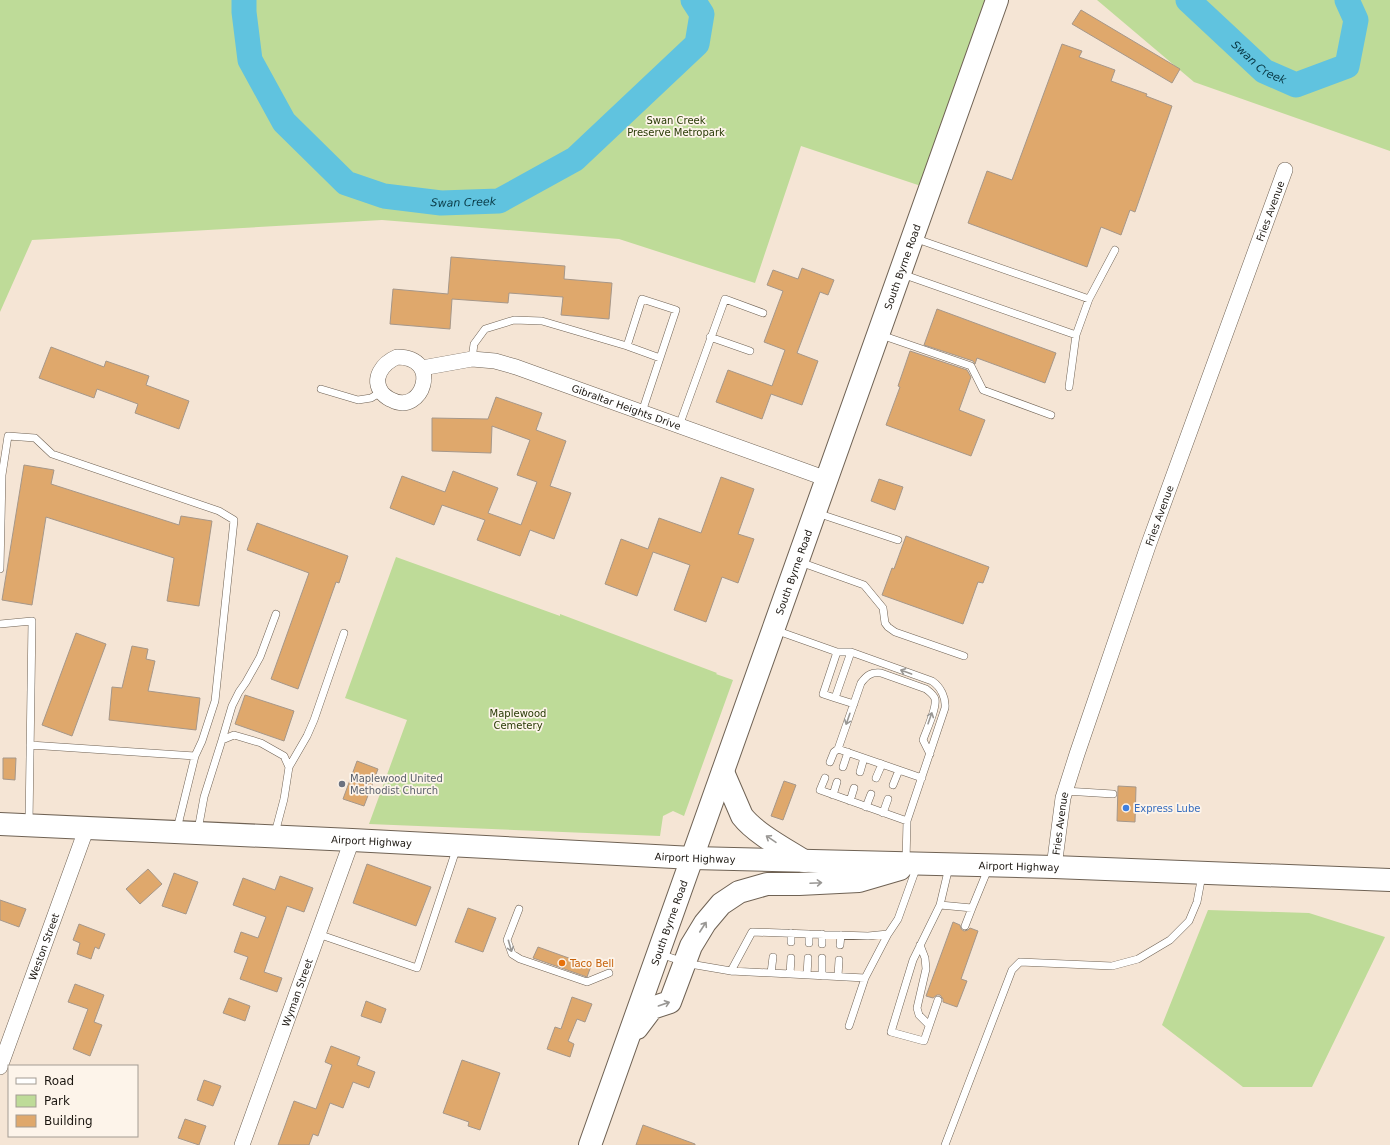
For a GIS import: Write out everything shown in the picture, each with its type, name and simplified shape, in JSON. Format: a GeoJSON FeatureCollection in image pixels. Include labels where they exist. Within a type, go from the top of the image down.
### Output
{"type":"FeatureCollection","features":[{"type":"Feature","properties":{"kind":"main road","name":"South Byrne Road"},"geometry":{"type":"LineString","coordinates":[[590,1145],[997,0]]}},
{"type":"Feature","properties":{"kind":"main road"},"geometry":{"type":"LineString","coordinates":[[723,772],[742,816],[760,832],[804,861]]}},
{"type":"Feature","properties":{"kind":"main road","name":"Airport Highway"},"geometry":{"type":"LineString","coordinates":[[0,824],[275,836],[693,858],[1054,867],[1390,880]]}},
{"type":"Feature","properties":{"kind":"main road"},"geometry":{"type":"LineString","coordinates":[[628,1040],[652,1008],[670,1002],[691,946],[705,923],[721,904],[739,892],[767,884],[859,881],[912,863]]}},
{"type":"Feature","properties":{"kind":"street","name":"Fries Avenue"},"geometry":{"type":"LineString","coordinates":[[1054,867],[1065,791],[1148,546],[1285,170]]}},
{"type":"Feature","properties":{"kind":"street"},"geometry":{"type":"LineString","coordinates":[[397,357],[406,357],[413,360],[422,368],[424,384],[423,389],[416,398],[408,402],[398,402],[386,397],[382,392],[378,382],[379,374],[382,366],[389,360],[397,357]]}},
{"type":"Feature","properties":{"kind":"street","name":"Gibraltar Heights Drive"},"geometry":{"type":"LineString","coordinates":[[422,368],[472,359],[495,361],[516,367],[826,479]]}},
{"type":"Feature","properties":{"kind":"street","name":"Weston Street"},"geometry":{"type":"LineString","coordinates":[[0,1066],[87,827]]}},
{"type":"Feature","properties":{"kind":"street","name":"Wyman Street"},"geometry":{"type":"LineString","coordinates":[[242,1145],[352,840]]}},
{"type":"Feature","properties":{"kind":"lane"},"geometry":{"type":"LineString","coordinates":[[913,237],[1090,299]]}},
{"type":"Feature","properties":{"kind":"lane"},"geometry":{"type":"LineString","coordinates":[[1069,387],[1076,335],[1090,299],[1115,250]]}},
{"type":"Feature","properties":{"kind":"lane"},"geometry":{"type":"LineString","coordinates":[[900,274],[1076,335]]}},
{"type":"Feature","properties":{"kind":"lane"},"geometry":{"type":"LineString","coordinates":[[626,346],[642,299],[676,310],[642,412]]}},
{"type":"Feature","properties":{"kind":"lane"},"geometry":{"type":"LineString","coordinates":[[678,426],[724,299],[763,313]]}},
{"type":"Feature","properties":{"kind":"lane"},"geometry":{"type":"LineString","coordinates":[[472,359],[474,344],[485,329],[514,320],[542,321],[626,346],[660,358]]}},
{"type":"Feature","properties":{"kind":"lane"},"geometry":{"type":"LineString","coordinates":[[878,334],[971,366],[983,390],[1051,415]]}},
{"type":"Feature","properties":{"kind":"lane"},"geometry":{"type":"LineString","coordinates":[[710,337],[750,351]]}},
{"type":"Feature","properties":{"kind":"lane"},"geometry":{"type":"LineString","coordinates":[[321,389],[358,400],[371,398],[382,392]]}},
{"type":"Feature","properties":{"kind":"lane"},"geometry":{"type":"LineString","coordinates":[[0,570],[2,476],[8,436],[35,438],[52,454],[219,511],[234,520],[215,701],[202,741],[195,756],[187,832]]}},
{"type":"Feature","properties":{"kind":"lane"},"geometry":{"type":"LineString","coordinates":[[815,512],[898,540]]}},
{"type":"Feature","properties":{"kind":"lane"},"geometry":{"type":"LineString","coordinates":[[798,561],[864,586],[883,608],[885,623],[895,632],[964,656]]}},
{"type":"Feature","properties":{"kind":"lane"},"geometry":{"type":"LineString","coordinates":[[187,832],[204,797],[232,706],[238,692],[246,682],[260,657],[276,614]]}},
{"type":"Feature","properties":{"kind":"lane"},"geometry":{"type":"LineString","coordinates":[[0,624],[32,621],[29,825]]}},
{"type":"Feature","properties":{"kind":"lane"},"geometry":{"type":"LineString","coordinates":[[774,629],[837,652],[851,652],[932,681],[938,685],[946,701],[945,708],[907,821],[912,863],[898,919],[888,934],[865,978],[848,1026]]}},
{"type":"Feature","properties":{"kind":"lane"},"geometry":{"type":"LineString","coordinates":[[275,836],[284,799],[289,767],[307,736],[314,720],[344,633]]}},
{"type":"Feature","properties":{"kind":"lane"},"geometry":{"type":"LineString","coordinates":[[837,652],[822,694],[854,704]]}},
{"type":"Feature","properties":{"kind":"lane"},"geometry":{"type":"LineString","coordinates":[[835,698],[851,652]]}},
{"type":"Feature","properties":{"kind":"lane"},"geometry":{"type":"LineString","coordinates":[[830,762],[834,752],[838,749],[861,683],[865,677],[875,672],[926,689],[932,693],[935,699],[935,706],[923,740],[930,754]]}},
{"type":"Feature","properties":{"kind":"lane"},"geometry":{"type":"LineString","coordinates":[[222,740],[234,735],[261,743],[284,756],[289,767]]}},
{"type":"Feature","properties":{"kind":"lane"},"geometry":{"type":"LineString","coordinates":[[30,745],[195,756]]}},
{"type":"Feature","properties":{"kind":"lane"},"geometry":{"type":"LineString","coordinates":[[838,749],[922,778]]}},
{"type":"Feature","properties":{"kind":"lane"},"geometry":{"type":"LineString","coordinates":[[843,767],[848,752]]}},
{"type":"Feature","properties":{"kind":"lane"},"geometry":{"type":"LineString","coordinates":[[860,772],[864,758]]}},
{"type":"Feature","properties":{"kind":"lane"},"geometry":{"type":"LineString","coordinates":[[876,778],[882,764]]}},
{"type":"Feature","properties":{"kind":"lane"},"geometry":{"type":"LineString","coordinates":[[893,785],[898,770]]}},
{"type":"Feature","properties":{"kind":"lane"},"geometry":{"type":"LineString","coordinates":[[825,778],[820,790],[907,821]]}},
{"type":"Feature","properties":{"kind":"lane"},"geometry":{"type":"LineString","coordinates":[[833,795],[837,782]]}},
{"type":"Feature","properties":{"kind":"lane"},"geometry":{"type":"LineString","coordinates":[[850,801],[854,788]]}},
{"type":"Feature","properties":{"kind":"lane"},"geometry":{"type":"LineString","coordinates":[[1065,791],[1113,794]]}},
{"type":"Feature","properties":{"kind":"lane"},"geometry":{"type":"LineString","coordinates":[[866,807],[871,794]]}},
{"type":"Feature","properties":{"kind":"lane"},"geometry":{"type":"LineString","coordinates":[[883,813],[888,799]]}},
{"type":"Feature","properties":{"kind":"lane"},"geometry":{"type":"LineString","coordinates":[[318,934],[417,968],[457,846]]}},
{"type":"Feature","properties":{"kind":"lane"},"geometry":{"type":"LineString","coordinates":[[938,1000],[924,1041],[891,1032],[913,960],[940,905],[949,864]]}},
{"type":"Feature","properties":{"kind":"lane"},"geometry":{"type":"LineString","coordinates":[[965,926],[990,865]]}},
{"type":"Feature","properties":{"kind":"lane"},"geometry":{"type":"LineString","coordinates":[[945,1145],[1012,970],[1020,962],[1112,966],[1138,959],[1170,940],[1189,921],[1197,902],[1202,872]]}},
{"type":"Feature","properties":{"kind":"lane"},"geometry":{"type":"LineString","coordinates":[[940,905],[972,908]]}},
{"type":"Feature","properties":{"kind":"lane"},"geometry":{"type":"LineString","coordinates":[[519,909],[507,940],[512,954],[520,959],[588,982],[609,973]]}},
{"type":"Feature","properties":{"kind":"lane"},"geometry":{"type":"LineString","coordinates":[[732,971],[752,932],[868,936],[888,934]]}},
{"type":"Feature","properties":{"kind":"lane"},"geometry":{"type":"LineString","coordinates":[[774,933],[774,942]]}},
{"type":"Feature","properties":{"kind":"lane"},"geometry":{"type":"LineString","coordinates":[[791,933],[791,942]]}},
{"type":"Feature","properties":{"kind":"lane"},"geometry":{"type":"LineString","coordinates":[[809,934],[809,943]]}},
{"type":"Feature","properties":{"kind":"lane"},"geometry":{"type":"LineString","coordinates":[[822,934],[822,944]]}},
{"type":"Feature","properties":{"kind":"lane"},"geometry":{"type":"LineString","coordinates":[[840,945],[841,935]]}},
{"type":"Feature","properties":{"kind":"lane"},"geometry":{"type":"LineString","coordinates":[[920,945],[925,958],[926,969],[917,1008],[919,1015],[930,1025]]}},
{"type":"Feature","properties":{"kind":"lane"},"geometry":{"type":"LineString","coordinates":[[659,953],[690,964],[732,971],[865,978]]}},
{"type":"Feature","properties":{"kind":"lane"},"geometry":{"type":"LineString","coordinates":[[771,973],[773,957]]}},
{"type":"Feature","properties":{"kind":"lane"},"geometry":{"type":"LineString","coordinates":[[790,974],[791,958]]}},
{"type":"Feature","properties":{"kind":"lane"},"geometry":{"type":"LineString","coordinates":[[806,975],[808,958]]}},
{"type":"Feature","properties":{"kind":"lane"},"geometry":{"type":"LineString","coordinates":[[822,958],[822,976]]}},
{"type":"Feature","properties":{"kind":"lane"},"geometry":{"type":"LineString","coordinates":[[838,976],[839,960]]}},
{"type":"Feature","properties":{"kind":"green space","name":"Swan Creek Preserve Metropark"},"geometry":{"type":"Polygon","coordinates":[[[0,0],[997,0],[930,189],[801,146],[755,283],[619,239],[382,220],[32,240],[0,312],[0,0]]]}},
{"type":"Feature","properties":{"kind":"green space"},"geometry":{"type":"Polygon","coordinates":[[[1097,0],[1390,0],[1390,151],[1194,82],[1097,0]]]}},
{"type":"Feature","properties":{"kind":"green space","name":"Maplewood Cemetery"},"geometry":{"type":"Polygon","coordinates":[[[396,557],[560,616],[560,614],[733,680],[684,816],[673,811],[663,816],[660,836],[369,824],[407,720],[345,698],[396,557]]]}},
{"type":"Feature","properties":{"kind":"green space"},"geometry":{"type":"Polygon","coordinates":[[[1208,910],[1309,913],[1385,937],[1312,1087],[1243,1087],[1162,1025],[1208,910]]]}},
{"type":"Feature","properties":{"kind":"building"},"geometry":{"type":"Polygon","coordinates":[[[1081,10],[1180,69],[1172,83],[1072,24],[1081,10]]]}},
{"type":"Feature","properties":{"kind":"building"},"geometry":{"type":"Polygon","coordinates":[[[1062,44],[1082,51],[1079,57],[1115,70],[1111,81],[1147,94],[1146,96],[1172,106],[1135,212],[1130,210],[1121,235],[1101,227],[1087,267],[968,223],[987,171],[1012,180],[1062,44]]]}},
{"type":"Feature","properties":{"kind":"building"},"geometry":{"type":"Polygon","coordinates":[[[451,257],[565,266],[564,279],[612,283],[609,319],[561,315],[563,297],[509,293],[508,303],[452,299],[450,329],[390,324],[393,289],[448,294],[451,257]]]}},
{"type":"Feature","properties":{"kind":"building"},"geometry":{"type":"Polygon","coordinates":[[[802,268],[834,280],[828,295],[820,292],[797,353],[818,361],[802,405],[771,394],[762,419],[716,402],[728,370],[772,386],[785,350],[764,342],[783,291],[767,285],[773,270],[798,279],[802,268]]]}},
{"type":"Feature","properties":{"kind":"building"},"geometry":{"type":"Polygon","coordinates":[[[937,309],[1056,353],[1045,383],[977,358],[975,364],[973,361],[924,345],[937,309]]]}},
{"type":"Feature","properties":{"kind":"building"},"geometry":{"type":"Polygon","coordinates":[[[51,347],[104,367],[106,361],[149,376],[146,385],[189,401],[179,429],[135,413],[138,404],[97,389],[94,398],[39,378],[51,347]]]}},
{"type":"Feature","properties":{"kind":"building"},"geometry":{"type":"Polygon","coordinates":[[[910,351],[967,370],[971,377],[959,410],[985,420],[971,456],[886,425],[900,387],[898,386],[910,351]]]}},
{"type":"Feature","properties":{"kind":"building"},"geometry":{"type":"Polygon","coordinates":[[[496,397],[542,413],[536,430],[566,441],[550,486],[571,493],[554,539],[530,530],[520,556],[477,540],[485,520],[442,505],[434,525],[390,508],[402,476],[445,492],[453,471],[498,488],[488,513],[521,525],[537,482],[517,475],[530,440],[492,426],[491,453],[432,451],[432,418],[488,419],[496,397]]]}},
{"type":"Feature","properties":{"kind":"building"},"geometry":{"type":"Polygon","coordinates":[[[24,465],[54,470],[51,484],[179,525],[181,516],[212,521],[199,606],[167,601],[174,558],[46,517],[32,605],[2,600],[24,465]]]}},
{"type":"Feature","properties":{"kind":"building"},"geometry":{"type":"Polygon","coordinates":[[[721,477],[754,489],[738,534],[754,539],[738,583],[722,577],[706,622],[674,610],[690,565],[653,552],[637,596],[605,584],[621,539],[648,549],[659,518],[701,533],[721,477]]]}},
{"type":"Feature","properties":{"kind":"building"},"geometry":{"type":"Polygon","coordinates":[[[879,479],[903,487],[895,510],[871,501],[879,479]]]}},
{"type":"Feature","properties":{"kind":"building"},"geometry":{"type":"Polygon","coordinates":[[[257,523],[348,556],[339,583],[336,582],[298,689],[271,679],[309,573],[247,550],[257,523]]]}},
{"type":"Feature","properties":{"kind":"building"},"geometry":{"type":"Polygon","coordinates":[[[906,536],[989,567],[983,583],[978,582],[963,624],[882,595],[892,568],[894,569],[906,536]]]}},
{"type":"Feature","properties":{"kind":"building"},"geometry":{"type":"Polygon","coordinates":[[[76,633],[106,644],[72,736],[42,725],[76,633]]]}},
{"type":"Feature","properties":{"kind":"building"},"geometry":{"type":"Polygon","coordinates":[[[132,646],[148,649],[146,659],[155,661],[148,691],[200,698],[196,730],[109,720],[112,687],[122,688],[132,646]]]}},
{"type":"Feature","properties":{"kind":"building"},"geometry":{"type":"Polygon","coordinates":[[[245,695],[294,711],[284,741],[235,724],[245,695]]]}},
{"type":"Feature","properties":{"kind":"building"},"geometry":{"type":"Polygon","coordinates":[[[3,758],[16,758],[15,780],[3,779],[3,758]]]}},
{"type":"Feature","properties":{"kind":"building"},"geometry":{"type":"Polygon","coordinates":[[[357,761],[378,769],[364,806],[343,799],[357,761]]]}},
{"type":"Feature","properties":{"kind":"building"},"geometry":{"type":"Polygon","coordinates":[[[784,781],[796,785],[783,820],[771,816],[784,781]]]}},
{"type":"Feature","properties":{"kind":"building","name":"Express Lube"},"geometry":{"type":"Polygon","coordinates":[[[1118,786],[1136,787],[1135,822],[1117,821],[1118,786]]]}},
{"type":"Feature","properties":{"kind":"building"},"geometry":{"type":"Polygon","coordinates":[[[367,864],[431,887],[416,926],[353,903],[367,864]]]}},
{"type":"Feature","properties":{"kind":"building"},"geometry":{"type":"Polygon","coordinates":[[[148,869],[162,884],[140,904],[126,889],[148,869]]]}},
{"type":"Feature","properties":{"kind":"building"},"geometry":{"type":"Polygon","coordinates":[[[174,873],[198,882],[186,914],[162,906],[174,873]]]}},
{"type":"Feature","properties":{"kind":"building"},"geometry":{"type":"Polygon","coordinates":[[[280,876],[313,888],[304,912],[287,906],[264,972],[282,978],[277,992],[240,979],[248,957],[234,952],[241,932],[258,938],[266,917],[233,905],[243,878],[275,890],[280,876]]]}},
{"type":"Feature","properties":{"kind":"building"},"geometry":{"type":"Polygon","coordinates":[[[0,900],[26,909],[19,927],[0,920],[0,900]]]}},
{"type":"Feature","properties":{"kind":"building"},"geometry":{"type":"Polygon","coordinates":[[[468,908],[496,918],[483,952],[455,942],[468,908]]]}},
{"type":"Feature","properties":{"kind":"building"},"geometry":{"type":"Polygon","coordinates":[[[953,922],[960,925],[961,929],[964,931],[970,928],[978,931],[961,979],[967,981],[957,1007],[943,1002],[940,995],[933,998],[926,996],[953,922]]]}},
{"type":"Feature","properties":{"kind":"building"},"geometry":{"type":"Polygon","coordinates":[[[79,924],[105,934],[99,949],[95,947],[91,959],[77,954],[80,943],[73,940],[79,924]]]}},
{"type":"Feature","properties":{"kind":"building","name":"Taco Bell"},"geometry":{"type":"Polygon","coordinates":[[[538,947],[591,966],[587,977],[533,958],[538,947]]]}},
{"type":"Feature","properties":{"kind":"building"},"geometry":{"type":"Polygon","coordinates":[[[75,984],[104,995],[94,1022],[102,1025],[90,1056],[73,1049],[88,1009],[68,1002],[75,984]]]}},
{"type":"Feature","properties":{"kind":"building"},"geometry":{"type":"Polygon","coordinates":[[[572,997],[592,1004],[585,1022],[577,1019],[568,1041],[574,1044],[570,1057],[547,1049],[555,1027],[561,1029],[572,997]]]}},
{"type":"Feature","properties":{"kind":"building"},"geometry":{"type":"Polygon","coordinates":[[[229,998],[250,1006],[245,1021],[223,1013],[229,998]]]}},
{"type":"Feature","properties":{"kind":"building"},"geometry":{"type":"Polygon","coordinates":[[[366,1001],[386,1009],[381,1023],[361,1016],[366,1001]]]}},
{"type":"Feature","properties":{"kind":"building"},"geometry":{"type":"Polygon","coordinates":[[[331,1046],[360,1057],[357,1065],[375,1072],[369,1088],[353,1082],[343,1108],[330,1103],[318,1136],[313,1134],[309,1145],[278,1145],[294,1101],[316,1109],[332,1065],[325,1062],[331,1046]]]}},
{"type":"Feature","properties":{"kind":"building"},"geometry":{"type":"Polygon","coordinates":[[[462,1060],[500,1073],[480,1130],[468,1126],[469,1122],[443,1113],[462,1060]]]}},
{"type":"Feature","properties":{"kind":"building"},"geometry":{"type":"Polygon","coordinates":[[[204,1080],[221,1086],[213,1106],[197,1100],[204,1080]]]}},
{"type":"Feature","properties":{"kind":"building"},"geometry":{"type":"Polygon","coordinates":[[[185,1119],[206,1126],[199,1145],[178,1138],[185,1119]]]}},
{"type":"Feature","properties":{"kind":"building"},"geometry":{"type":"Polygon","coordinates":[[[643,1125],[695,1144],[695,1145],[636,1145],[643,1125]]]}},
{"type":"Feature","properties":{"kind":"waterway","name":"Swan Creek"},"geometry":{"type":"LineString","coordinates":[[244,0],[250,60],[284,122],[346,183],[384,196],[441,203],[499,201],[575,159],[697,44],[702,14],[693,0]]}},
{"type":"Feature","properties":{"kind":"waterway","name":"Swan Creek"},"geometry":{"type":"LineString","coordinates":[[1188,0],[1264,71],[1296,85],[1347,66],[1356,20],[1347,0]]}},
{"type":"Feature","properties":{"kind":"place","name":"Maplewood United Methodist Church"},"geometry":{"type":"Point","coordinates":[342,784]}},
{"type":"Feature","properties":{"kind":"place","name":"Express Lube"},"geometry":{"type":"Point","coordinates":[1126,808]}},
{"type":"Feature","properties":{"kind":"place","name":"Taco Bell"},"geometry":{"type":"Point","coordinates":[562,963]}}]}
